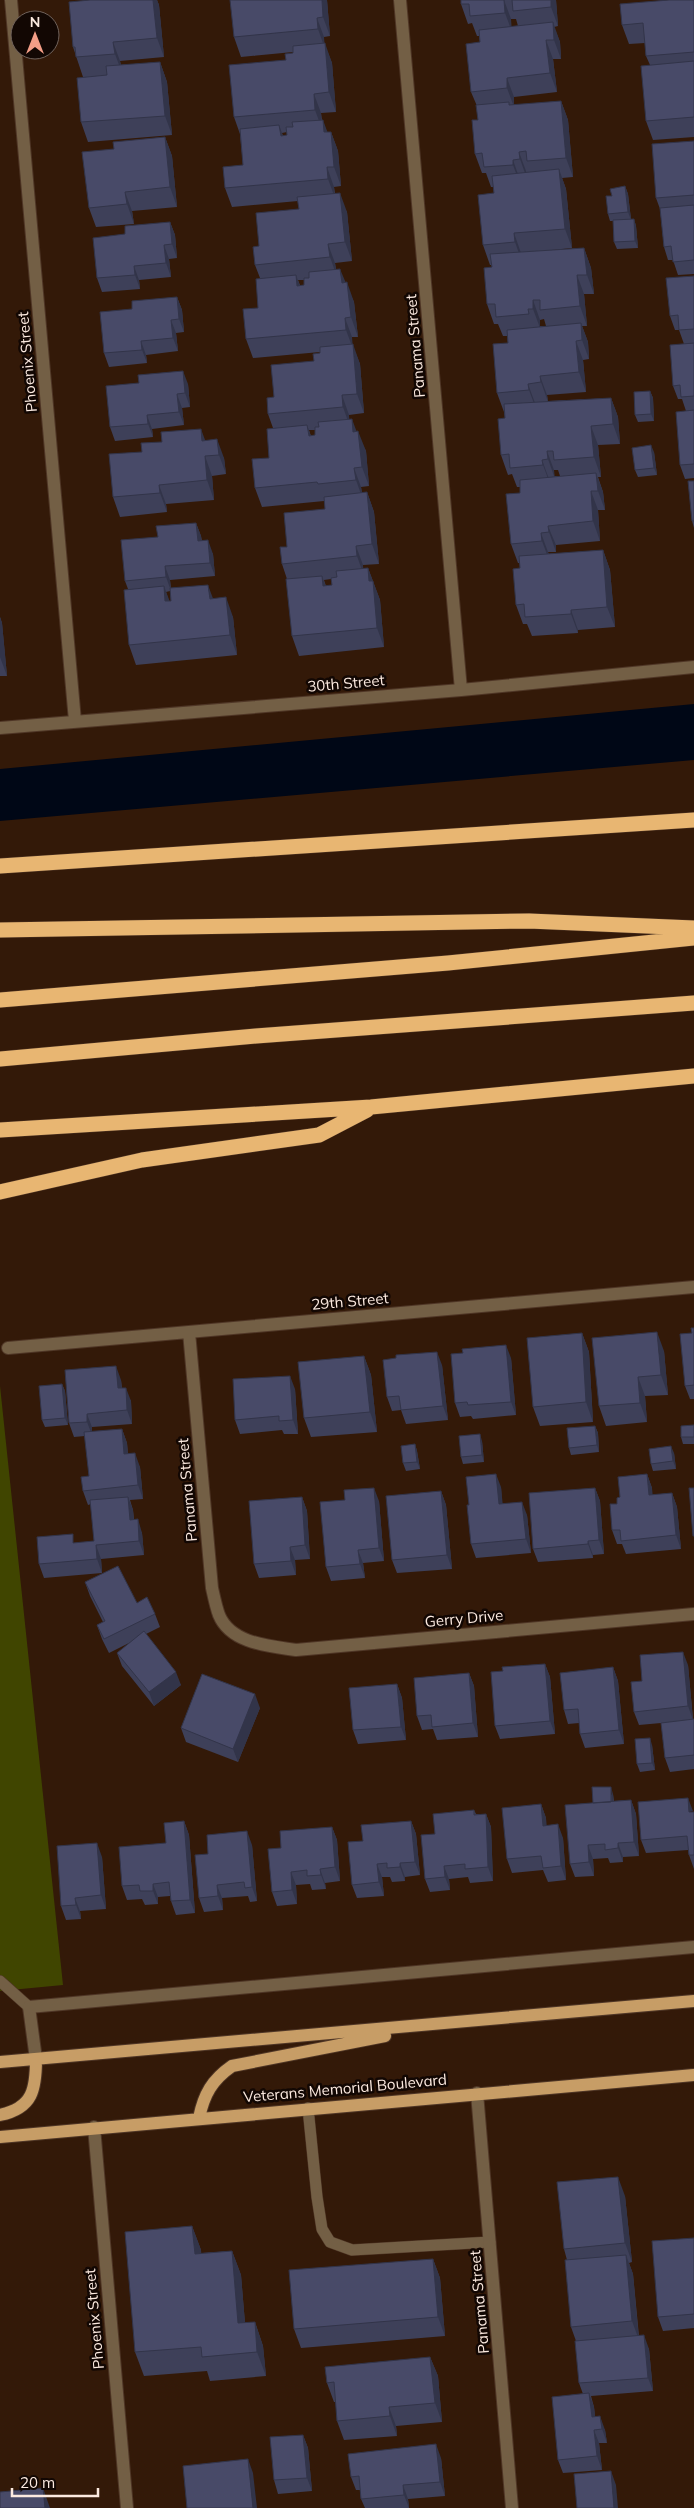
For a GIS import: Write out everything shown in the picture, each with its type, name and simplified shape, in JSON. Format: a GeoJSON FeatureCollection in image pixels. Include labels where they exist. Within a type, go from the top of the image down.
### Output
{"type":"FeatureCollection","features":[{"type":"Feature","properties":{"kind":"highway"},"geometry":{"type":"LineString","coordinates":[[0,866],[692,820]]}},
{"type":"Feature","properties":{"kind":"highway"},"geometry":{"type":"LineString","coordinates":[[0,930],[529,920],[694,928]]}},
{"type":"Feature","properties":{"kind":"highway"},"geometry":{"type":"LineString","coordinates":[[0,1000],[448,963],[694,938]]}},
{"type":"Feature","properties":{"kind":"highway"},"geometry":{"type":"LineString","coordinates":[[0,1059],[256,1036],[694,1003]]}},
{"type":"Feature","properties":{"kind":"highway"},"geometry":{"type":"LineString","coordinates":[[0,1130],[371,1107],[694,1076]]}},
{"type":"Feature","properties":{"kind":"highway"},"geometry":{"type":"LineString","coordinates":[[0,1192],[142,1160],[319,1135],[371,1107]]}},
{"type":"Feature","properties":{"kind":"main road"},"geometry":{"type":"LineString","coordinates":[[0,2062],[694,2001]]}},
{"type":"Feature","properties":{"kind":"main road"},"geometry":{"type":"LineString","coordinates":[[199,2118],[203,2099],[210,2085],[219,2075],[232,2066],[456,2022]]}},
{"type":"Feature","properties":{"kind":"main road"},"geometry":{"type":"LineString","coordinates":[[0,2115],[9,2113],[26,2104],[34,2091],[36,2059]]}},
{"type":"Feature","properties":{"kind":"main road","name":"Veterans Memorial Boulevard"},"geometry":{"type":"LineString","coordinates":[[0,2137],[694,2074]]}},
{"type":"Feature","properties":{"kind":"street","name":"Phoenix Street"},"geometry":{"type":"LineString","coordinates":[[11,0],[75,721]]}},
{"type":"Feature","properties":{"kind":"street","name":"Panama Street"},"geometry":{"type":"LineString","coordinates":[[400,0],[461,690]]}},
{"type":"Feature","properties":{"kind":"street","name":"30th Street"},"geometry":{"type":"LineString","coordinates":[[0,728],[461,690],[694,667]]}},
{"type":"Feature","properties":{"kind":"street","name":"29th Street"},"geometry":{"type":"LineString","coordinates":[[8,1348],[694,1287]]}},
{"type":"Feature","properties":{"kind":"street","name":"Panama Street"},"geometry":{"type":"LineString","coordinates":[[189,1332],[212,1588],[220,1617],[238,1637]]}},
{"type":"Feature","properties":{"kind":"street","name":"Gerry Drive"},"geometry":{"type":"LineString","coordinates":[[238,1637],[266,1645],[296,1650],[694,1614]]}},
{"type":"Feature","properties":{"kind":"street"},"geometry":{"type":"LineString","coordinates":[[36,2059],[29,2007],[694,1948]]}},
{"type":"Feature","properties":{"kind":"street","name":"Panama Street"},"geometry":{"type":"LineString","coordinates":[[477,2093],[512,2508]]}},
{"type":"Feature","properties":{"kind":"street","name":"Phoenix Street"},"geometry":{"type":"LineString","coordinates":[[94,2127],[127,2508]]}},
{"type":"Feature","properties":{"kind":"lane"},"geometry":{"type":"LineString","coordinates":[[0,1981],[29,2007]]}},
{"type":"Feature","properties":{"kind":"lane"},"geometry":{"type":"LineString","coordinates":[[308,2108],[322,2229],[330,2242],[352,2250],[490,2242]]}},
{"type":"Feature","properties":{"kind":"shaded area"},"geometry":{"type":"Polygon","coordinates":[[[0,1386],[63,1985],[0,1991],[0,1386]]]}},
{"type":"Feature","properties":{"kind":"water"},"geometry":{"type":"Polygon","coordinates":[[[694,704],[694,760],[0,821],[0,769],[694,704]]]}},
{"type":"Feature","properties":{"kind":"building"},"geometry":{"type":"Polygon","coordinates":[[[153,0],[157,38],[113,42],[115,54],[76,57],[75,47],[73,47],[69,2],[153,0]]]}},
{"type":"Feature","properties":{"kind":"building"},"geometry":{"type":"Polygon","coordinates":[[[230,0],[322,0],[323,17],[317,18],[318,29],[234,37],[230,0]]]}},
{"type":"Feature","properties":{"kind":"building"},"geometry":{"type":"Polygon","coordinates":[[[461,0],[504,0],[505,13],[470,16],[469,4],[461,4],[461,0]]]}},
{"type":"Feature","properties":{"kind":"building"},"geometry":{"type":"Polygon","coordinates":[[[512,0],[551,0],[551,7],[513,11],[512,0]]]}},
{"type":"Feature","properties":{"kind":"building"},"geometry":{"type":"Polygon","coordinates":[[[694,0],[694,52],[646,56],[643,23],[622,25],[620,4],[694,0]]]}},
{"type":"Feature","properties":{"kind":"building"},"geometry":{"type":"Polygon","coordinates":[[[553,22],[554,40],[546,40],[550,73],[507,78],[507,88],[471,92],[466,44],[480,42],[479,30],[553,22]]]}},
{"type":"Feature","properties":{"kind":"building"},"geometry":{"type":"Polygon","coordinates":[[[325,43],[329,92],[314,94],[315,110],[234,117],[229,65],[286,60],[285,54],[293,53],[293,46],[325,43]]]}},
{"type":"Feature","properties":{"kind":"building"},"geometry":{"type":"Polygon","coordinates":[[[694,61],[694,117],[646,121],[641,66],[694,61]]]}},
{"type":"Feature","properties":{"kind":"building"},"geometry":{"type":"Polygon","coordinates":[[[160,62],[165,116],[81,122],[77,78],[107,75],[106,66],[160,62]]]}},
{"type":"Feature","properties":{"kind":"building"},"geometry":{"type":"Polygon","coordinates":[[[561,101],[566,158],[527,161],[526,151],[519,152],[520,159],[513,160],[513,165],[484,167],[482,153],[475,154],[472,120],[478,120],[476,105],[509,102],[509,105],[561,101]]]}},
{"type":"Feature","properties":{"kind":"building"},"geometry":{"type":"Polygon","coordinates":[[[323,120],[324,132],[331,132],[334,167],[327,167],[328,179],[225,188],[223,167],[243,165],[240,129],[279,125],[281,136],[287,135],[286,127],[293,127],[292,122],[323,120]]]}},
{"type":"Feature","properties":{"kind":"building"},"geometry":{"type":"Polygon","coordinates":[[[165,137],[170,187],[125,192],[127,204],[89,208],[82,152],[114,149],[113,142],[165,137]]]}},
{"type":"Feature","properties":{"kind":"building"},"geometry":{"type":"Polygon","coordinates":[[[694,141],[694,195],[656,198],[652,144],[694,141]]]}},
{"type":"Feature","properties":{"kind":"building"},"geometry":{"type":"Polygon","coordinates":[[[559,169],[565,229],[514,233],[515,242],[483,245],[478,195],[494,193],[492,176],[559,169]]]}},
{"type":"Feature","properties":{"kind":"building"},"geometry":{"type":"Polygon","coordinates":[[[625,186],[628,212],[608,214],[606,196],[612,196],[610,189],[625,186]]]}},
{"type":"Feature","properties":{"kind":"building"},"geometry":{"type":"Polygon","coordinates":[[[340,193],[345,242],[328,244],[330,257],[255,265],[253,247],[259,246],[256,213],[299,209],[297,197],[340,193]]]}},
{"type":"Feature","properties":{"kind":"building"},"geometry":{"type":"Polygon","coordinates":[[[694,205],[694,260],[673,262],[671,246],[664,247],[660,208],[694,205]]]}},
{"type":"Feature","properties":{"kind":"building"},"geometry":{"type":"Polygon","coordinates":[[[634,219],[635,241],[614,242],[613,220],[634,219]]]}},
{"type":"Feature","properties":{"kind":"building"},"geometry":{"type":"Polygon","coordinates":[[[170,222],[172,244],[164,245],[166,263],[134,266],[135,275],[97,278],[93,238],[125,234],[125,226],[170,222]]]}},
{"type":"Feature","properties":{"kind":"building"},"geometry":{"type":"Polygon","coordinates":[[[584,248],[587,275],[577,275],[580,306],[540,310],[540,300],[533,300],[533,309],[528,309],[529,314],[496,317],[495,304],[487,304],[484,268],[492,267],[490,254],[584,248]]]}},
{"type":"Feature","properties":{"kind":"building"},"geometry":{"type":"Polygon","coordinates":[[[340,269],[342,283],[347,282],[351,317],[345,318],[346,330],[246,339],[243,309],[258,308],[256,279],[296,275],[297,286],[304,285],[304,278],[309,278],[309,272],[340,269]]]}},
{"type":"Feature","properties":{"kind":"building"},"geometry":{"type":"Polygon","coordinates":[[[694,276],[694,329],[679,330],[678,315],[670,316],[666,278],[694,276]]]}},
{"type":"Feature","properties":{"kind":"building"},"geometry":{"type":"Polygon","coordinates":[[[177,297],[179,319],[171,320],[173,338],[141,341],[142,350],[104,353],[100,312],[132,309],[132,301],[177,297]]]}},
{"type":"Feature","properties":{"kind":"building"},"geometry":{"type":"Polygon","coordinates":[[[581,323],[582,340],[576,341],[579,372],[540,376],[541,382],[528,384],[529,390],[497,393],[493,344],[508,343],[507,330],[581,323]]]}},
{"type":"Feature","properties":{"kind":"building"},"geometry":{"type":"Polygon","coordinates":[[[694,343],[694,396],[681,397],[680,385],[673,386],[670,345],[694,343]]]}},
{"type":"Feature","properties":{"kind":"building"},"geometry":{"type":"Polygon","coordinates":[[[353,344],[357,394],[342,395],[343,407],[268,414],[267,398],[274,397],[271,365],[314,361],[313,354],[320,353],[320,347],[353,344]]]}},
{"type":"Feature","properties":{"kind":"building"},"geometry":{"type":"Polygon","coordinates":[[[183,371],[185,393],[177,394],[179,412],[147,415],[148,424],[110,427],[106,386],[139,383],[138,375],[183,371]]]}},
{"type":"Feature","properties":{"kind":"building"},"geometry":{"type":"Polygon","coordinates":[[[650,391],[651,414],[635,415],[634,392],[650,391]]]}},
{"type":"Feature","properties":{"kind":"building"},"geometry":{"type":"Polygon","coordinates":[[[611,398],[613,424],[591,426],[594,457],[554,460],[553,451],[547,451],[548,459],[542,460],[543,465],[510,468],[509,454],[501,455],[498,419],[505,418],[504,404],[611,398]]]}},
{"type":"Feature","properties":{"kind":"building"},"geometry":{"type":"Polygon","coordinates":[[[694,410],[694,464],[680,465],[676,412],[694,410]]]}},
{"type":"Feature","properties":{"kind":"building"},"geometry":{"type":"Polygon","coordinates":[[[352,419],[353,432],[358,431],[362,467],[354,468],[356,480],[255,488],[252,459],[269,458],[267,429],[307,425],[309,436],[315,435],[315,427],[319,427],[318,422],[352,419]]]}},
{"type":"Feature","properties":{"kind":"building"},"geometry":{"type":"Polygon","coordinates":[[[201,429],[202,441],[217,439],[219,455],[205,456],[207,480],[159,485],[160,493],[113,497],[109,454],[142,452],[141,443],[162,442],[161,432],[201,429]]]}},
{"type":"Feature","properties":{"kind":"building"},"geometry":{"type":"Polygon","coordinates":[[[651,445],[654,468],[635,470],[632,448],[651,445]]]}},
{"type":"Feature","properties":{"kind":"building"},"geometry":{"type":"Polygon","coordinates":[[[596,473],[598,491],[591,491],[593,521],[548,526],[549,532],[541,533],[542,541],[511,544],[506,494],[520,493],[520,480],[596,473]]]}},
{"type":"Feature","properties":{"kind":"building"},"geometry":{"type":"Polygon","coordinates":[[[688,481],[694,481],[694,521],[692,521],[688,481]]]}},
{"type":"Feature","properties":{"kind":"building"},"geometry":{"type":"Polygon","coordinates":[[[367,492],[372,544],[356,546],[357,556],[282,564],[280,547],[287,547],[284,513],[325,509],[324,497],[367,492]]]}},
{"type":"Feature","properties":{"kind":"building"},"geometry":{"type":"Polygon","coordinates":[[[196,523],[198,541],[208,540],[210,563],[165,566],[166,577],[125,581],[121,540],[158,537],[156,526],[196,523]]]}},
{"type":"Feature","properties":{"kind":"building"},"geometry":{"type":"Polygon","coordinates":[[[603,550],[607,607],[571,610],[571,614],[525,617],[524,604],[516,605],[513,569],[520,568],[519,556],[603,550]]]}},
{"type":"Feature","properties":{"kind":"building"},"geometry":{"type":"Polygon","coordinates":[[[368,568],[369,581],[373,581],[377,628],[292,636],[286,579],[322,576],[323,586],[332,585],[331,578],[337,577],[336,571],[368,568]]]}},
{"type":"Feature","properties":{"kind":"building"},"geometry":{"type":"Polygon","coordinates":[[[208,585],[210,599],[226,597],[230,635],[129,645],[124,590],[164,586],[165,601],[171,601],[170,588],[208,585]]]}},
{"type":"Feature","properties":{"kind":"building"},"geometry":{"type":"Polygon","coordinates":[[[691,1328],[694,1328],[694,1385],[685,1386],[680,1334],[692,1333],[691,1328]]]}},
{"type":"Feature","properties":{"kind":"building"},"geometry":{"type":"Polygon","coordinates":[[[657,1332],[661,1375],[638,1377],[640,1403],[599,1406],[592,1338],[657,1332]]]}},
{"type":"Feature","properties":{"kind":"building"},"geometry":{"type":"Polygon","coordinates":[[[582,1333],[586,1402],[533,1407],[527,1338],[582,1333]]]}},
{"type":"Feature","properties":{"kind":"building"},"geometry":{"type":"Polygon","coordinates":[[[506,1345],[511,1402],[468,1405],[467,1402],[455,1403],[451,1354],[463,1353],[462,1349],[506,1345]]]}},
{"type":"Feature","properties":{"kind":"building"},"geometry":{"type":"Polygon","coordinates":[[[437,1352],[443,1406],[401,1410],[399,1396],[387,1397],[383,1360],[396,1358],[396,1355],[437,1352]]]}},
{"type":"Feature","properties":{"kind":"building"},"geometry":{"type":"Polygon","coordinates":[[[364,1356],[370,1412],[304,1418],[298,1362],[364,1356]]]}},
{"type":"Feature","properties":{"kind":"building"},"geometry":{"type":"Polygon","coordinates":[[[116,1366],[118,1388],[126,1388],[127,1410],[87,1414],[87,1422],[69,1423],[65,1370],[116,1366]]]}},
{"type":"Feature","properties":{"kind":"building"},"geometry":{"type":"Polygon","coordinates":[[[290,1376],[293,1420],[279,1421],[279,1416],[235,1420],[233,1379],[290,1376]]]}},
{"type":"Feature","properties":{"kind":"building"},"geometry":{"type":"Polygon","coordinates":[[[62,1384],[65,1418],[42,1420],[39,1386],[62,1384]]]}},
{"type":"Feature","properties":{"kind":"building"},"geometry":{"type":"Polygon","coordinates":[[[694,1425],[694,1437],[681,1437],[681,1426],[694,1425]]]}},
{"type":"Feature","properties":{"kind":"building"},"geometry":{"type":"Polygon","coordinates":[[[595,1426],[597,1445],[569,1448],[567,1428],[595,1426]]]}},
{"type":"Feature","properties":{"kind":"building"},"geometry":{"type":"Polygon","coordinates":[[[122,1429],[124,1454],[135,1453],[138,1485],[83,1491],[81,1477],[89,1476],[84,1432],[122,1429]]]}},
{"type":"Feature","properties":{"kind":"building"},"geometry":{"type":"Polygon","coordinates":[[[480,1434],[482,1455],[461,1457],[459,1436],[480,1434]]]}},
{"type":"Feature","properties":{"kind":"building"},"geometry":{"type":"Polygon","coordinates":[[[415,1444],[417,1462],[403,1463],[401,1446],[415,1444]]]}},
{"type":"Feature","properties":{"kind":"building"},"geometry":{"type":"Polygon","coordinates":[[[671,1446],[673,1461],[651,1464],[649,1449],[671,1446]]]}},
{"type":"Feature","properties":{"kind":"building"},"geometry":{"type":"Polygon","coordinates":[[[496,1474],[499,1504],[522,1502],[526,1539],[471,1544],[466,1477],[496,1474]]]}},
{"type":"Feature","properties":{"kind":"building"},"geometry":{"type":"Polygon","coordinates":[[[647,1474],[649,1495],[672,1493],[676,1535],[621,1541],[620,1530],[612,1530],[610,1504],[617,1504],[617,1498],[620,1497],[618,1477],[647,1474]]]}},
{"type":"Feature","properties":{"kind":"building"},"geometry":{"type":"Polygon","coordinates":[[[374,1488],[379,1548],[358,1550],[360,1564],[326,1567],[320,1502],[345,1500],[344,1490],[374,1488]]]}},
{"type":"Feature","properties":{"kind":"building"},"geometry":{"type":"Polygon","coordinates":[[[595,1488],[599,1540],[588,1541],[588,1544],[533,1549],[529,1493],[595,1488]]]}},
{"type":"Feature","properties":{"kind":"building"},"geometry":{"type":"Polygon","coordinates":[[[689,1488],[694,1488],[694,1536],[693,1536],[689,1488]]]}},
{"type":"Feature","properties":{"kind":"building"},"geometry":{"type":"Polygon","coordinates":[[[441,1491],[447,1555],[392,1560],[386,1496],[441,1491]]]}},
{"type":"Feature","properties":{"kind":"building"},"geometry":{"type":"Polygon","coordinates":[[[128,1497],[130,1520],[138,1519],[139,1541],[96,1545],[97,1559],[39,1564],[37,1537],[73,1534],[73,1543],[94,1541],[90,1500],[128,1497]]]}},
{"type":"Feature","properties":{"kind":"building"},"geometry":{"type":"Polygon","coordinates":[[[302,1497],[305,1545],[290,1547],[291,1561],[254,1564],[249,1501],[302,1497]]]}},
{"type":"Feature","properties":{"kind":"building"},"geometry":{"type":"Polygon","coordinates":[[[118,1566],[137,1603],[147,1597],[155,1614],[104,1639],[97,1625],[105,1621],[85,1582],[118,1566]]]}},
{"type":"Feature","properties":{"kind":"building"},"geometry":{"type":"Polygon","coordinates":[[[144,1631],[176,1672],[149,1692],[117,1653],[144,1631]]]}},
{"type":"Feature","properties":{"kind":"building"},"geometry":{"type":"Polygon","coordinates":[[[683,1652],[688,1706],[634,1712],[631,1682],[642,1681],[640,1655],[683,1652]]]}},
{"type":"Feature","properties":{"kind":"building"},"geometry":{"type":"Polygon","coordinates":[[[545,1664],[550,1721],[495,1726],[491,1672],[503,1671],[502,1667],[545,1664]]]}},
{"type":"Feature","properties":{"kind":"building"},"geometry":{"type":"Polygon","coordinates":[[[613,1667],[619,1730],[580,1734],[578,1709],[564,1710],[560,1673],[613,1667]]]}},
{"type":"Feature","properties":{"kind":"building"},"geometry":{"type":"Polygon","coordinates":[[[469,1673],[473,1723],[432,1727],[431,1715],[417,1716],[414,1678],[469,1673]]]}},
{"type":"Feature","properties":{"kind":"building"},"geometry":{"type":"Polygon","coordinates":[[[202,1674],[255,1694],[233,1749],[181,1728],[202,1674]]]}},
{"type":"Feature","properties":{"kind":"building"},"geometry":{"type":"Polygon","coordinates":[[[397,1684],[401,1727],[353,1730],[349,1688],[397,1684]]]}},
{"type":"Feature","properties":{"kind":"building"},"geometry":{"type":"Polygon","coordinates":[[[694,1719],[694,1755],[665,1758],[661,1723],[694,1719]]]}},
{"type":"Feature","properties":{"kind":"building"},"geometry":{"type":"Polygon","coordinates":[[[650,1738],[652,1763],[637,1764],[635,1739],[650,1738]]]}},
{"type":"Feature","properties":{"kind":"building"},"geometry":{"type":"Polygon","coordinates":[[[592,1787],[611,1787],[611,1802],[593,1803],[592,1787]]]}},
{"type":"Feature","properties":{"kind":"building"},"geometry":{"type":"Polygon","coordinates":[[[688,1798],[689,1812],[694,1812],[694,1855],[689,1855],[687,1836],[641,1840],[638,1802],[688,1798]]]}},
{"type":"Feature","properties":{"kind":"building"},"geometry":{"type":"Polygon","coordinates":[[[631,1800],[634,1842],[618,1843],[618,1848],[605,1850],[605,1844],[588,1845],[589,1862],[570,1864],[565,1805],[631,1800]]]}},
{"type":"Feature","properties":{"kind":"building"},"geometry":{"type":"Polygon","coordinates":[[[541,1804],[543,1826],[558,1824],[561,1866],[543,1868],[541,1856],[507,1859],[502,1808],[541,1804]]]}},
{"type":"Feature","properties":{"kind":"building"},"geometry":{"type":"Polygon","coordinates":[[[474,1810],[474,1815],[486,1814],[488,1867],[465,1869],[465,1864],[444,1866],[445,1877],[425,1879],[421,1835],[435,1834],[433,1814],[474,1810]]]}},
{"type":"Feature","properties":{"kind":"building"},"geometry":{"type":"Polygon","coordinates":[[[184,1821],[190,1900],[171,1901],[169,1882],[153,1884],[153,1891],[140,1891],[139,1885],[122,1886],[119,1847],[166,1843],[164,1823],[184,1821]]]}},
{"type":"Feature","properties":{"kind":"building"},"geometry":{"type":"Polygon","coordinates":[[[411,1821],[415,1862],[400,1863],[400,1867],[387,1868],[387,1863],[377,1864],[379,1882],[352,1885],[348,1842],[363,1841],[361,1825],[411,1821]]]}},
{"type":"Feature","properties":{"kind":"building"},"geometry":{"type":"Polygon","coordinates":[[[332,1827],[335,1867],[320,1869],[321,1875],[307,1876],[307,1870],[291,1872],[292,1890],[272,1892],[268,1849],[281,1848],[280,1831],[332,1827]]]}},
{"type":"Feature","properties":{"kind":"building"},"geometry":{"type":"Polygon","coordinates":[[[247,1831],[252,1887],[245,1888],[244,1882],[217,1885],[218,1896],[199,1898],[195,1855],[208,1854],[207,1835],[247,1831]]]}},
{"type":"Feature","properties":{"kind":"building"},"geometry":{"type":"Polygon","coordinates":[[[97,1843],[101,1895],[75,1898],[76,1905],[61,1906],[57,1846],[97,1843]]]}},
{"type":"Feature","properties":{"kind":"building"},"geometry":{"type":"Polygon","coordinates":[[[618,2177],[625,2243],[564,2249],[557,2182],[618,2177]]]}},
{"type":"Feature","properties":{"kind":"building"},"geometry":{"type":"Polygon","coordinates":[[[192,2226],[195,2254],[232,2251],[238,2323],[255,2322],[257,2352],[202,2357],[201,2347],[135,2352],[125,2232],[192,2226]]]}},
{"type":"Feature","properties":{"kind":"building"},"geometry":{"type":"Polygon","coordinates":[[[694,2238],[694,2314],[658,2317],[652,2241],[694,2238]]]}},
{"type":"Feature","properties":{"kind":"building"},"geometry":{"type":"Polygon","coordinates":[[[626,2255],[632,2321],[571,2327],[565,2260],[626,2255]]]}},
{"type":"Feature","properties":{"kind":"building"},"geometry":{"type":"Polygon","coordinates":[[[433,2259],[438,2317],[294,2329],[289,2270],[433,2259]]]}},
{"type":"Feature","properties":{"kind":"building"},"geometry":{"type":"Polygon","coordinates":[[[644,2335],[648,2378],[579,2383],[575,2341],[644,2335]]]}},
{"type":"Feature","properties":{"kind":"building"},"geometry":{"type":"Polygon","coordinates":[[[430,2357],[435,2403],[389,2407],[390,2416],[337,2421],[334,2382],[327,2383],[325,2367],[430,2357]]]}},
{"type":"Feature","properties":{"kind":"building"},"geometry":{"type":"Polygon","coordinates":[[[589,2393],[592,2417],[600,2416],[602,2429],[594,2430],[597,2456],[558,2460],[552,2397],[589,2393]]]}},
{"type":"Feature","properties":{"kind":"building"},"geometry":{"type":"Polygon","coordinates":[[[303,2435],[307,2478],[274,2480],[270,2437],[303,2435]]]}},
{"type":"Feature","properties":{"kind":"building"},"geometry":{"type":"Polygon","coordinates":[[[436,2444],[440,2482],[403,2485],[404,2495],[361,2499],[359,2476],[351,2477],[348,2454],[436,2444]]]}},
{"type":"Feature","properties":{"kind":"building"},"geometry":{"type":"Polygon","coordinates":[[[248,2459],[253,2508],[187,2508],[183,2466],[248,2459]]]}},
{"type":"Feature","properties":{"kind":"building"},"geometry":{"type":"Polygon","coordinates":[[[611,2471],[614,2508],[577,2508],[574,2474],[611,2471]]]}},
{"type":"Feature","properties":{"kind":"building"},"geometry":{"type":"Polygon","coordinates":[[[43,2488],[45,2508],[0,2508],[0,2492],[43,2488]]]}}]}
